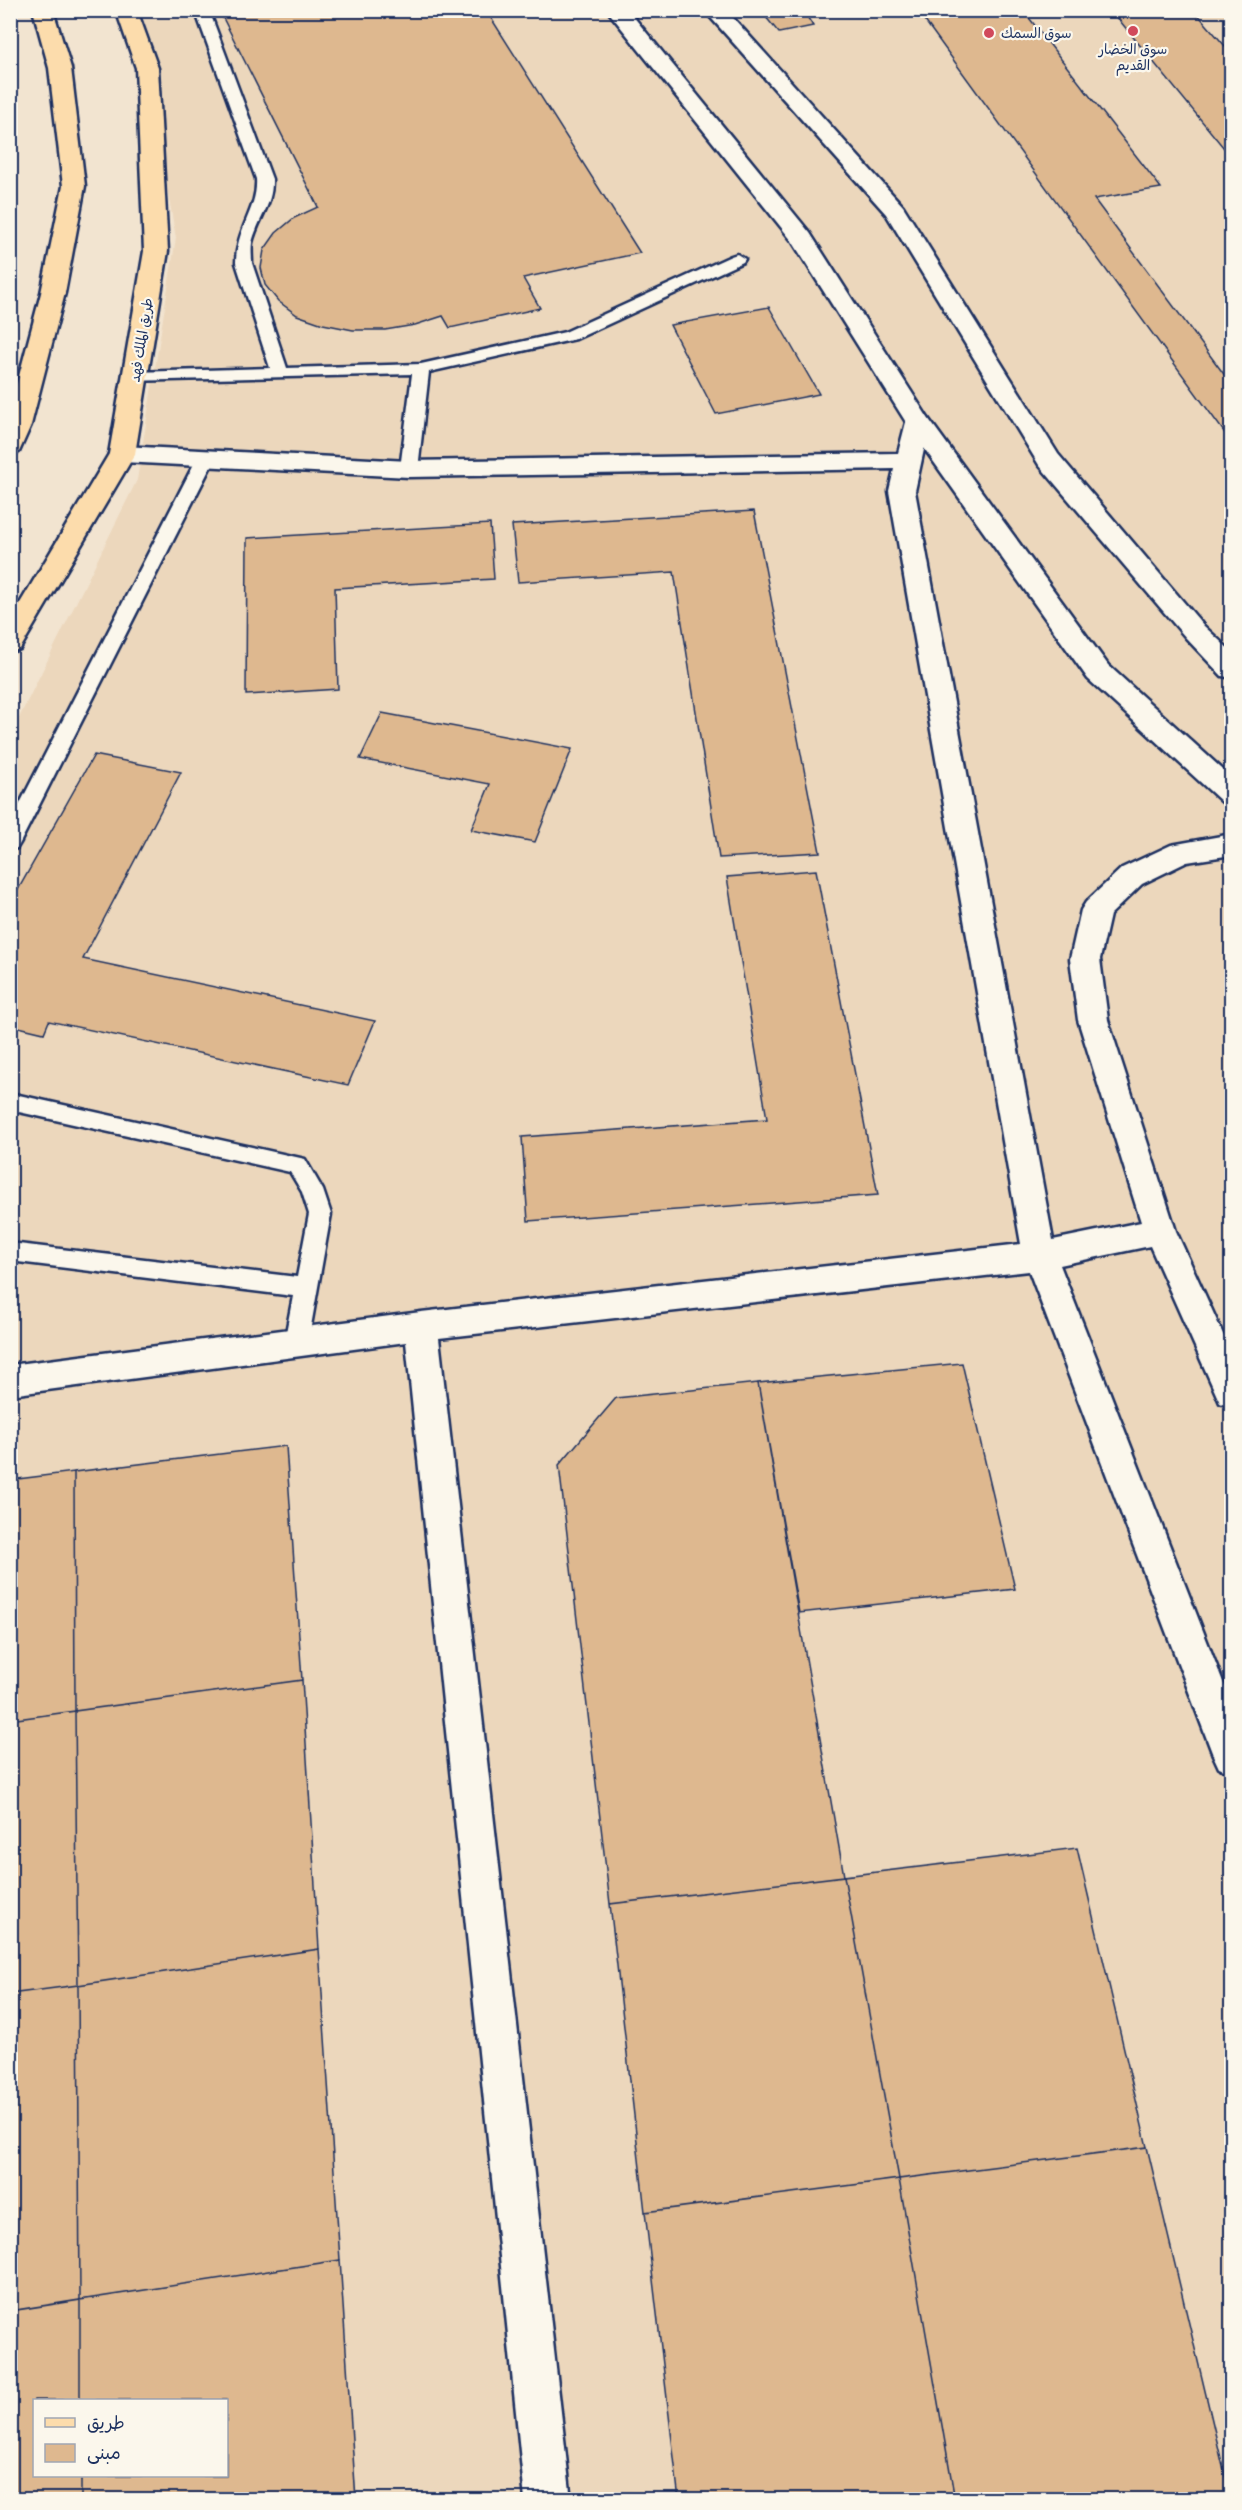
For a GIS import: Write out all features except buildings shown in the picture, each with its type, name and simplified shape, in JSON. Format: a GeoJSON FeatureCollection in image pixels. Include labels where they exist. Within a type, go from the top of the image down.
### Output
{"type":"FeatureCollection","features":[{"type":"Feature","properties":{"kind":"main road"},"geometry":{"type":"LineString","coordinates":[[10,446],[20,425],[52,293],[74,186],[60,68],[43,10]]}},
{"type":"Feature","properties":{"kind":"main road","name":"طريق الملك فهد"},"geometry":{"type":"LineString","coordinates":[[10,643],[122,454],[156,251],[147,69],[126,10]]}},
{"type":"Feature","properties":{"kind":"street"},"geometry":{"type":"LineString","coordinates":[[617,10],[802,238],[918,422],[1098,672],[1232,795]]}},
{"type":"Feature","properties":{"kind":"street"},"geometry":{"type":"LineString","coordinates":[[714,10],[895,211],[1048,459],[1195,632],[1232,669]]}},
{"type":"Feature","properties":{"kind":"street"},"geometry":{"type":"LineString","coordinates":[[918,422],[902,491],[1040,1256],[1232,1755]]}},
{"type":"Feature","properties":{"kind":"street"},"geometry":{"type":"LineString","coordinates":[[122,454],[409,469],[908,461]]}},
{"type":"Feature","properties":{"kind":"street"},"geometry":{"type":"LineString","coordinates":[[1232,844],[1181,852],[1132,876],[1096,909],[1085,959],[1093,1020],[1160,1231],[1232,1393]]}},
{"type":"Feature","properties":{"kind":"street"},"geometry":{"type":"LineString","coordinates":[[10,1380],[422,1326],[1040,1256],[1160,1231]]}},
{"type":"Feature","properties":{"kind":"street"},"geometry":{"type":"LineString","coordinates":[[422,1326],[548,2499]]}},
{"type":"Feature","properties":{"kind":"lane"},"geometry":{"type":"LineString","coordinates":[[202,10],[264,179],[266,196],[255,214],[244,245],[244,263],[280,373]]}},
{"type":"Feature","properties":{"kind":"lane"},"geometry":{"type":"LineString","coordinates":[[135,377],[421,369],[570,336],[737,259]]}},
{"type":"Feature","properties":{"kind":"lane"},"geometry":{"type":"LineString","coordinates":[[409,469],[421,369]]}},
{"type":"Feature","properties":{"kind":"lane"},"geometry":{"type":"LineString","coordinates":[[10,843],[206,458]]}},
{"type":"Feature","properties":{"kind":"lane"},"geometry":{"type":"LineString","coordinates":[[10,1101],[297,1165],[312,1190],[320,1214],[296,1343]]}},
{"type":"Feature","properties":{"kind":"lane"},"geometry":{"type":"LineString","coordinates":[[10,1252],[306,1288]]}},
{"type":"Feature","properties":{"kind":"shaded area"},"geometry":{"type":"Polygon","coordinates":[[[136,11],[1231,11],[1231,2499],[11,2499],[11,734],[137,480],[176,238],[136,11]]]}},
{"type":"Feature","properties":{"kind":"place","name":"سوق الخضار القديم"},"geometry":{"type":"Point","coordinates":[1133,31]}},
{"type":"Feature","properties":{"kind":"place","name":"سوق السمك"},"geometry":{"type":"Point","coordinates":[989,33]}}]}
